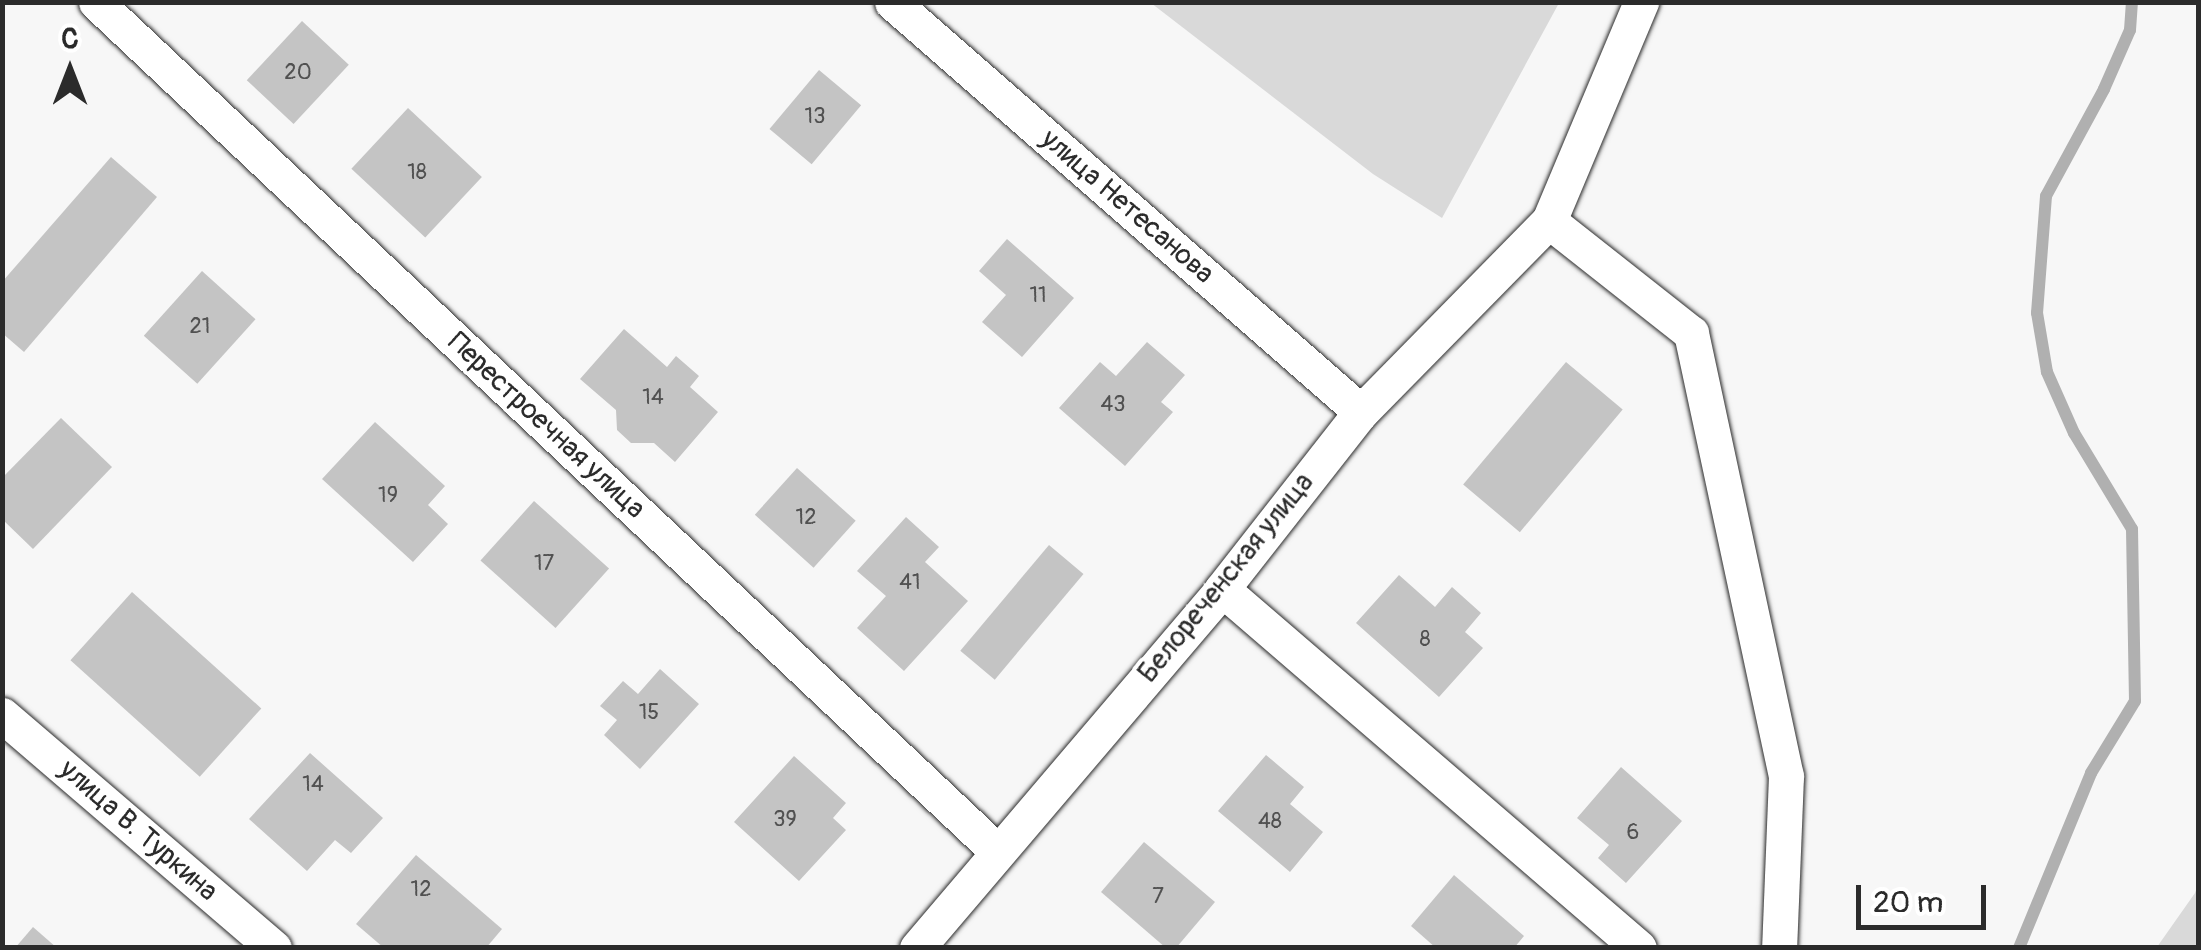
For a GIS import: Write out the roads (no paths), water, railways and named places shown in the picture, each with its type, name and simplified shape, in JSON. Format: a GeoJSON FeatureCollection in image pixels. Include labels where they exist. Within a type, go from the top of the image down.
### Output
{"type":"FeatureCollection","features":[{"type":"Feature","properties":{"kind":"street","name":"Перестроечная улица"},"geometry":{"type":"LineString","coordinates":[[96,2],[996,850]]}},
{"type":"Feature","properties":{"kind":"street","name":"улица Нетесанова"},"geometry":{"type":"LineString","coordinates":[[892,2],[1361,412]]}},
{"type":"Feature","properties":{"kind":"street"},"geometry":{"type":"LineString","coordinates":[[1641,2],[1549,221],[1691,333],[1786,776],[1778,948]]}},
{"type":"Feature","properties":{"kind":"street","name":"Белореченская улица"},"geometry":{"type":"LineString","coordinates":[[917,948],[996,850],[1222,589],[1361,412],[1549,221]]}},
{"type":"Feature","properties":{"kind":"street"},"geometry":{"type":"LineString","coordinates":[[1222,589],[1639,948]]}},
{"type":"Feature","properties":{"kind":"street","name":"улица В. Туркина"},"geometry":{"type":"LineString","coordinates":[[2,715],[274,948]]}},
{"type":"Feature","properties":{"kind":"waterway"},"geometry":{"type":"LineString","coordinates":[[2019,948],[2091,773],[2135,701],[2132,529],[2074,433],[2047,372],[2037,313],[2046,196],[2104,89],[2130,30],[2132,2]]}}]}
